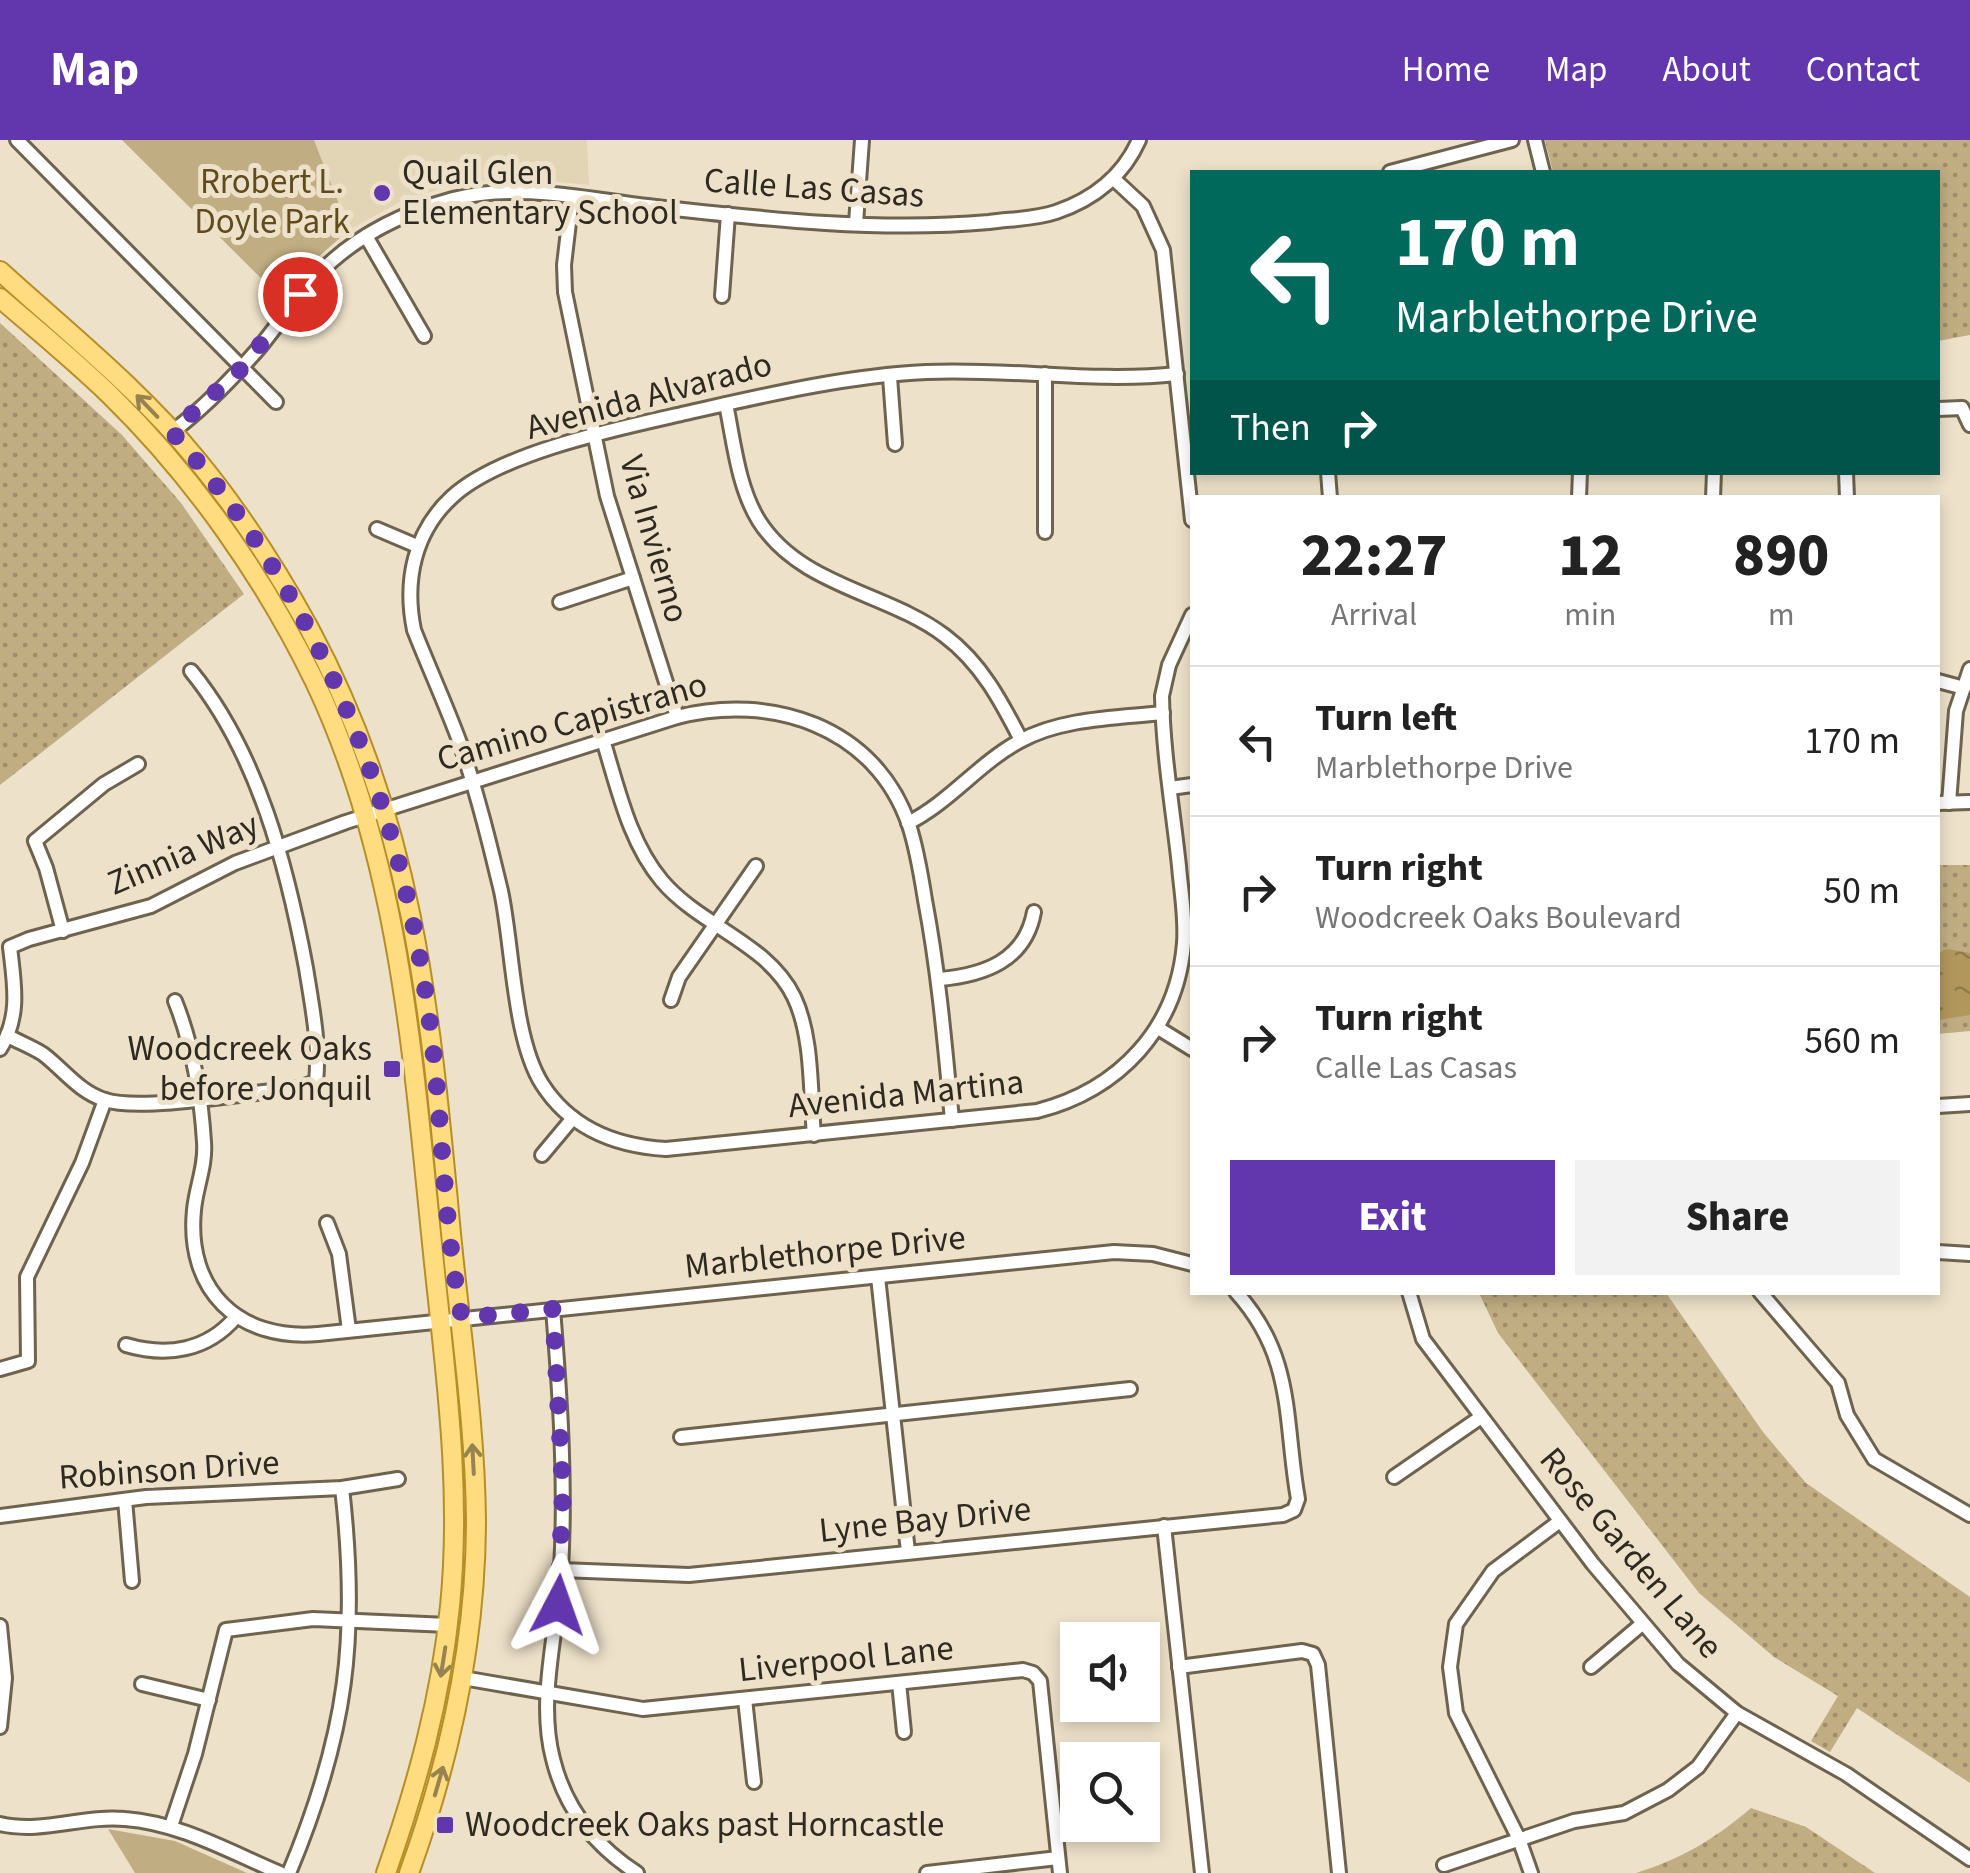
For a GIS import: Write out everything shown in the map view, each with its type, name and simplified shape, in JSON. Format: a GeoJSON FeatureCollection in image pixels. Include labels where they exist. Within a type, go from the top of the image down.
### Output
{"type":"FeatureCollection","features":[{"type":"Feature","properties":{"kind":"main road"},"geometry":{"type":"LineString","coordinates":[[0,272],[110,369],[172,432],[250,532],[308,627],[357,729],[386,809],[410,900],[427,1000],[462,1318],[476,1520],[463,1678],[440,1778],[409,1873]]}},
{"type":"Feature","properties":{"kind":"main road"},"geometry":{"type":"LineString","coordinates":[[0,298],[112,397],[157,446],[265,590],[314,682],[384,882],[403,980],[441,1321],[455,1520],[448,1625],[434,1718],[418,1780],[386,1873]]}},
{"type":"Feature","properties":{"kind":"main road"},"geometry":{"type":"LineString","coordinates":[[157,446],[172,432]]}},
{"type":"Feature","properties":{"kind":"street"},"geometry":{"type":"LineString","coordinates":[[17,140],[276,402]]}},
{"type":"Feature","properties":{"kind":"street"},"geometry":{"type":"LineString","coordinates":[[856,223],[862,140]]}},
{"type":"Feature","properties":{"kind":"street"},"geometry":{"type":"LineString","coordinates":[[1138,140],[1115,180],[1143,206],[1158,234],[1166,266],[1190,501]]}},
{"type":"Feature","properties":{"kind":"street"},"geometry":{"type":"LineString","coordinates":[[1398,170],[1512,140]]}},
{"type":"Feature","properties":{"kind":"street"},"geometry":{"type":"LineString","coordinates":[[1535,140],[1542,170]]}},
{"type":"Feature","properties":{"kind":"street","name":"Calle Las Casas"},"geometry":{"type":"LineString","coordinates":[[172,432],[242,368],[314,279],[366,236],[408,214],[476,194],[520,192],[728,214],[942,226],[1029,218],[1058,211],[1115,180]]}},
{"type":"Feature","properties":{"kind":"street","name":"Via Invierno"},"geometry":{"type":"LineString","coordinates":[[572,197],[564,264],[566,292],[606,496],[677,717]]}},
{"type":"Feature","properties":{"kind":"street"},"geometry":{"type":"LineString","coordinates":[[722,296],[728,214]]}},
{"type":"Feature","properties":{"kind":"street"},"geometry":{"type":"LineString","coordinates":[[366,236],[424,336]]}},
{"type":"Feature","properties":{"kind":"street","name":"Avenida Alvarado"},"geometry":{"type":"LineString","coordinates":[[472,781],[414,630],[410,580],[418,546],[436,514],[467,485],[501,467],[594,435],[815,384],[958,371],[1121,378],[1177,374]]}},
{"type":"Feature","properties":{"kind":"street"},"geometry":{"type":"LineString","coordinates":[[1045,374],[1046,532]]}},
{"type":"Feature","properties":{"kind":"street"},"geometry":{"type":"LineString","coordinates":[[890,377],[896,444]]}},
{"type":"Feature","properties":{"kind":"street"},"geometry":{"type":"LineString","coordinates":[[726,404],[746,494],[774,540],[810,569],[943,634],[985,676],[1021,740]]}},
{"type":"Feature","properties":{"kind":"street"},"geometry":{"type":"LineString","coordinates":[[1940,409],[1962,408],[1970,425]]}},
{"type":"Feature","properties":{"kind":"street"},"geometry":{"type":"LineString","coordinates":[[377,530],[418,546]]}},
{"type":"Feature","properties":{"kind":"street"},"geometry":{"type":"LineString","coordinates":[[560,602],[633,578]]}},
{"type":"Feature","properties":{"kind":"street","name":"Avenida Martina"},"geometry":{"type":"LineString","coordinates":[[472,781],[502,895],[530,1058],[545,1088],[573,1118],[608,1138],[666,1150],[1037,1110],[1080,1096],[1120,1071],[1158,1028],[1176,983],[1188,925],[1162,714],[1164,680],[1190,620]]}},
{"type":"Feature","properties":{"kind":"street"},"geometry":{"type":"LineString","coordinates":[[1970,669],[1956,710],[1943,803],[1970,802]]}},
{"type":"Feature","properties":{"kind":"street"},"geometry":{"type":"LineString","coordinates":[[4,1042],[42,1053],[69,1079],[105,1100],[144,1104],[298,1088],[316,1082],[318,1060],[307,976],[298,924],[277,847],[218,705],[191,671]]}},
{"type":"Feature","properties":{"kind":"street"},"geometry":{"type":"LineString","coordinates":[[1940,682],[1964,688]]}},
{"type":"Feature","properties":{"kind":"street","name":"Camino Capistrano"},"geometry":{"type":"LineString","coordinates":[[364,816],[677,717],[735,707],[769,710],[826,730],[863,757],[887,785],[908,823],[940,980],[952,1120]]}},
{"type":"Feature","properties":{"kind":"street"},"geometry":{"type":"LineString","coordinates":[[908,823],[938,806],[1021,740],[1086,721],[1162,714]]}},
{"type":"Feature","properties":{"kind":"street"},"geometry":{"type":"LineString","coordinates":[[603,740],[629,823],[644,856],[663,882],[713,926],[768,962],[795,999],[806,1046],[814,1134]]}},
{"type":"Feature","properties":{"kind":"street"},"geometry":{"type":"LineString","coordinates":[[63,931],[35,840],[104,784],[138,764]]}},
{"type":"Feature","properties":{"kind":"street"},"geometry":{"type":"LineString","coordinates":[[1170,788],[1190,785]]}},
{"type":"Feature","properties":{"kind":"street","name":"Zinnia Way"},"geometry":{"type":"LineString","coordinates":[[4,1042],[16,1005],[10,947],[151,906],[235,863],[364,816]]}},
{"type":"Feature","properties":{"kind":"street"},"geometry":{"type":"LineString","coordinates":[[670,1000],[679,977],[756,866]]}},
{"type":"Feature","properties":{"kind":"street"},"geometry":{"type":"LineString","coordinates":[[940,980],[990,970],[1010,957],[1026,940],[1034,912]]}},
{"type":"Feature","properties":{"kind":"street"},"geometry":{"type":"LineString","coordinates":[[126,1344],[148,1351],[192,1348],[213,1339],[236,1317],[198,1268],[194,1206],[204,1170],[205,1144],[192,1047],[175,1001]]}},
{"type":"Feature","properties":{"kind":"street"},"geometry":{"type":"LineString","coordinates":[[1158,1028],[1190,1049]]}},
{"type":"Feature","properties":{"kind":"street"},"geometry":{"type":"LineString","coordinates":[[0,1369],[28,1361],[27,1277],[82,1163],[105,1100]]}},
{"type":"Feature","properties":{"kind":"street"},"geometry":{"type":"LineString","coordinates":[[1940,1106],[1970,1104]]}},
{"type":"Feature","properties":{"kind":"street"},"geometry":{"type":"LineString","coordinates":[[542,1155],[573,1118]]}},
{"type":"Feature","properties":{"kind":"street"},"geometry":{"type":"LineString","coordinates":[[327,1222],[340,1254],[349,1330]]}},
{"type":"Feature","properties":{"kind":"street","name":"Marblethorpe Drive"},"geometry":{"type":"LineString","coordinates":[[236,1317],[279,1334],[301,1336],[1132,1252],[1190,1264]]}},
{"type":"Feature","properties":{"kind":"street"},"geometry":{"type":"LineString","coordinates":[[1940,1252],[1970,1254]]}},
{"type":"Feature","properties":{"kind":"street"},"geometry":{"type":"LineString","coordinates":[[878,1277],[908,1552]]}},
{"type":"Feature","properties":{"kind":"street","name":"Lyne Bay Drive"},"geometry":{"type":"LineString","coordinates":[[561,1570],[689,1575],[1283,1515],[1294,1510],[1298,1500],[1283,1380],[1270,1339],[1238,1295]]}},
{"type":"Feature","properties":{"kind":"street","name":"Rose Garden Lane"},"geometry":{"type":"LineString","coordinates":[[1409,1295],[1422,1340],[1560,1521],[1678,1664],[1736,1714],[1846,1774],[1970,1859]]}},
{"type":"Feature","properties":{"kind":"street"},"geometry":{"type":"LineString","coordinates":[[1763,1295],[1838,1383],[1847,1415],[1874,1459],[1968,1508]]}},
{"type":"Feature","properties":{"kind":"street"},"geometry":{"type":"LineString","coordinates":[[553,1309],[562,1446],[561,1570],[549,1695],[550,1745],[564,1793],[593,1837],[637,1873]]}},
{"type":"Feature","properties":{"kind":"street"},"geometry":{"type":"LineString","coordinates":[[681,1437],[1130,1389]]}},
{"type":"Feature","properties":{"kind":"street"},"geometry":{"type":"LineString","coordinates":[[1394,1477],[1481,1417]]}},
{"type":"Feature","properties":{"kind":"street","name":"Robinson Drive"},"geometry":{"type":"LineString","coordinates":[[0,1516],[124,1500],[342,1488],[398,1479]]}},
{"type":"Feature","properties":{"kind":"street"},"geometry":{"type":"LineString","coordinates":[[289,1873],[312,1816],[340,1721],[351,1620],[342,1488]]}},
{"type":"Feature","properties":{"kind":"street"},"geometry":{"type":"LineString","coordinates":[[124,1500],[132,1581]]}},
{"type":"Feature","properties":{"kind":"street"},"geometry":{"type":"LineString","coordinates":[[1530,1873],[1520,1839],[1456,1714],[1450,1667],[1456,1624],[1492,1571],[1560,1521]]}},
{"type":"Feature","properties":{"kind":"street"},"geometry":{"type":"LineString","coordinates":[[1164,1526],[1202,1873]]}},
{"type":"Feature","properties":{"kind":"street"},"geometry":{"type":"LineString","coordinates":[[170,1826],[226,1630],[288,1620],[448,1625]]}},
{"type":"Feature","properties":{"kind":"street"},"geometry":{"type":"LineString","coordinates":[[1590,1667],[1642,1624]]}},
{"type":"Feature","properties":{"kind":"street"},"geometry":{"type":"LineString","coordinates":[[0,1626],[6,1678],[0,1727]]}},
{"type":"Feature","properties":{"kind":"street"},"geometry":{"type":"LineString","coordinates":[[1179,1667],[1302,1651],[1314,1654],[1340,1873]]}},
{"type":"Feature","properties":{"kind":"street","name":"Liverpool Lane"},"geometry":{"type":"LineString","coordinates":[[463,1678],[643,1709],[1023,1670],[1033,1673],[1040,1680],[1059,1866]]}},
{"type":"Feature","properties":{"kind":"street"},"geometry":{"type":"LineString","coordinates":[[898,1683],[904,1732]]}},
{"type":"Feature","properties":{"kind":"street"},"geometry":{"type":"LineString","coordinates":[[142,1684],[209,1700]]}},
{"type":"Feature","properties":{"kind":"street"},"geometry":{"type":"LineString","coordinates":[[745,1700],[754,1782]]}},
{"type":"Feature","properties":{"kind":"street"},"geometry":{"type":"LineString","coordinates":[[1444,1865],[1574,1820],[1624,1813],[1668,1790],[1698,1767],[1736,1714]]}},
{"type":"Feature","properties":{"kind":"street"},"geometry":{"type":"LineString","coordinates":[[0,1824],[34,1828],[122,1818],[170,1826],[280,1873]]}},
{"type":"Feature","properties":{"kind":"street"},"geometry":{"type":"LineString","coordinates":[[927,1873],[1059,1866]]}},
{"type":"Feature","properties":{"kind":"shaded area","name":"Quail Glen Elementary School"},"geometry":{"type":"Polygon","coordinates":[[[314,140],[587,140],[589,185],[519,178],[459,183],[402,201],[349,230],[314,140]]]}},
{"type":"Feature","properties":{"kind":"green space","name":"Rrobert L. Doyle Park"},"geometry":{"type":"Polygon","coordinates":[[[122,140],[314,140],[349,230],[308,266],[281,298],[122,140]]]}},
{"type":"Feature","properties":{"kind":"green space"},"geometry":{"type":"Polygon","coordinates":[[[1545,140],[1970,140],[1970,335],[1940,341],[1940,170],[1552,170],[1545,140]]]}},
{"type":"Feature","properties":{"kind":"green space"},"geometry":{"type":"Polygon","coordinates":[[[0,323],[122,435],[181,503],[244,594],[0,785],[0,323]]]}},
{"type":"Feature","properties":{"kind":"green space"},"geometry":{"type":"Polygon","coordinates":[[[1940,865],[1970,865],[1970,1031],[1940,1034],[1940,865]]]}},
{"type":"Feature","properties":{"kind":"green space"},"geometry":{"type":"Polygon","coordinates":[[[1480,1295],[1667,1295],[1763,1432],[1806,1483],[1970,1597],[1970,1783],[1857,1708],[1830,1752],[1811,1741],[1838,1696],[1774,1657],[1699,1593],[1498,1333],[1480,1295]]]}},
{"type":"Feature","properties":{"kind":"green space"},"geometry":{"type":"Polygon","coordinates":[[[1751,1808],[1806,1827],[1875,1873],[1636,1873],[1697,1847],[1751,1808]]]}},
{"type":"Feature","properties":{"kind":"green space"},"geometry":{"type":"Polygon","coordinates":[[[108,1829],[175,1841],[247,1873],[135,1873],[108,1829]]]}},
{"type":"Feature","properties":{"kind":"water"},"geometry":{"type":"Polygon","coordinates":[[[1947,949],[1970,953],[1970,1015],[1940,1020],[1940,952],[1947,949]]]}},
{"type":"Feature","properties":{"kind":"place","name":"Quail Glen Elementary School"},"geometry":{"type":"Point","coordinates":[382,193]}},
{"type":"Feature","properties":{"kind":"place","name":"Woodcreek Oaks before Jonquil"},"geometry":{"type":"Point","coordinates":[392,1069]}},
{"type":"Feature","properties":{"kind":"place","name":"Woodcreek Oaks past Horncastle"},"geometry":{"type":"Point","coordinates":[445,1825]}},
{"type":"Feature","properties":{"kind":"route"},"geometry":{"type":"LineString","coordinates":[[300,294],[242,368],[172,432],[220,490],[280,578],[332,674],[382,796],[410,900],[430,1018],[462,1318],[553,1309],[563,1490],[558,1605]]}}]}
